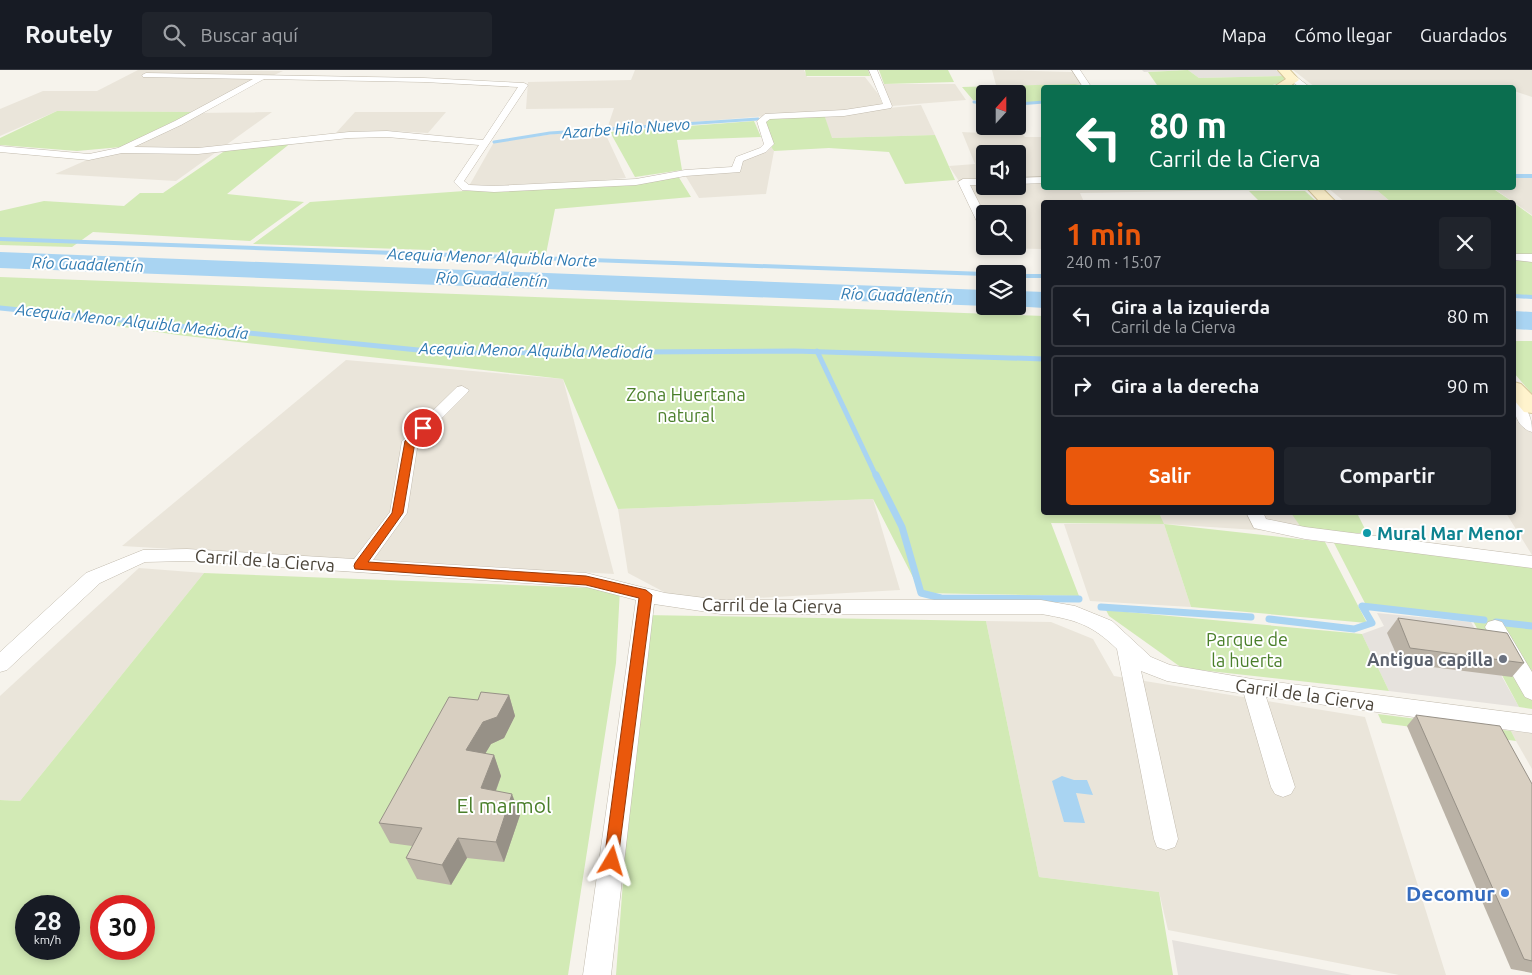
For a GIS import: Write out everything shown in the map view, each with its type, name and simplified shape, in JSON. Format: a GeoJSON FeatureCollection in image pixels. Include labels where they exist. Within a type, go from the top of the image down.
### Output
{"type":"FeatureCollection","features":[{"type":"Feature","properties":{"kind":"main road"},"geometry":{"type":"LineString","coordinates":[[1284,85],[1293,80],[1288,74]]}},
{"type":"Feature","properties":{"kind":"main road"},"geometry":{"type":"LineString","coordinates":[[1316,190],[1326,200]]}},
{"type":"Feature","properties":{"kind":"main road"},"geometry":{"type":"LineString","coordinates":[[1516,390],[1532,407]]}},
{"type":"Feature","properties":{"kind":"street"},"geometry":{"type":"LineString","coordinates":[[203,76],[212,70]]}},
{"type":"Feature","properties":{"kind":"street"},"geometry":{"type":"LineString","coordinates":[[146,75],[424,80],[524,85],[459,182],[466,188],[494,189],[627,182],[685,173],[736,170],[739,159],[762,150],[769,144],[761,121],[768,116],[844,112],[888,106],[873,70]]}},
{"type":"Feature","properties":{"kind":"street"},"geometry":{"type":"LineString","coordinates":[[1076,70],[1086,85]]}},
{"type":"Feature","properties":{"kind":"street"},"geometry":{"type":"LineString","coordinates":[[1288,74],[1303,85]]}},
{"type":"Feature","properties":{"kind":"street"},"geometry":{"type":"LineString","coordinates":[[0,149],[89,157],[121,150],[178,123],[263,76]]}},
{"type":"Feature","properties":{"kind":"street"},"geometry":{"type":"LineString","coordinates":[[121,150],[198,151],[349,134],[433,136],[486,143]]}},
{"type":"Feature","properties":{"kind":"street"},"geometry":{"type":"LineString","coordinates":[[1026,181],[1041,180]]}},
{"type":"Feature","properties":{"kind":"street"},"geometry":{"type":"LineString","coordinates":[[976,182],[963,182],[976,208]]}},
{"type":"Feature","properties":{"kind":"street"},"geometry":{"type":"LineString","coordinates":[[1516,257],[1532,258]]}},
{"type":"Feature","properties":{"kind":"street"},"geometry":{"type":"LineString","coordinates":[[360,566],[398,513],[410,441],[462,390]]}},
{"type":"Feature","properties":{"kind":"street"},"geometry":{"type":"LineString","coordinates":[[1516,407],[1532,427]]}},
{"type":"Feature","properties":{"kind":"street"},"geometry":{"type":"LineString","coordinates":[[1256,515],[1260,524],[1305,533],[1532,562]]}},
{"type":"Feature","properties":{"kind":"street","name":"Carril de la Cierva"},"geometry":{"type":"LineString","coordinates":[[0,664],[93,578],[143,556],[187,555],[586,580],[646,595],[721,607],[913,605],[1041,608],[1076,613],[1105,626],[1144,663],[1167,673],[1252,687],[1532,724]]}},
{"type":"Feature","properties":{"kind":"street"},"geometry":{"type":"LineString","coordinates":[[597,975],[646,595]]}},
{"type":"Feature","properties":{"kind":"street"},"geometry":{"type":"LineString","coordinates":[[1495,627],[1532,691]]}},
{"type":"Feature","properties":{"kind":"street"},"geometry":{"type":"LineString","coordinates":[[1126,646],[1166,839]]}},
{"type":"Feature","properties":{"kind":"street"},"geometry":{"type":"LineString","coordinates":[[1252,687],[1283,787]]}},
{"type":"Feature","properties":{"kind":"shaded area"},"geometry":{"type":"Polygon","coordinates":[[[138,70],[283,71],[193,112],[57,111],[0,136],[0,109],[43,91],[97,91],[138,70]]]}},
{"type":"Feature","properties":{"kind":"shaded area"},"geometry":{"type":"Polygon","coordinates":[[[635,70],[804,70],[807,77],[865,77],[886,104],[878,84],[955,84],[966,100],[607,129],[614,108],[526,109],[528,82],[631,80],[635,70]]]}},
{"type":"Feature","properties":{"kind":"shaded area"},"geometry":{"type":"Polygon","coordinates":[[[992,70],[1073,72],[1086,85],[1026,85],[996,85],[992,70]]]}},
{"type":"Feature","properties":{"kind":"shaded area"},"geometry":{"type":"Polygon","coordinates":[[[1142,70],[1188,70],[1144,72],[1142,70]]]}},
{"type":"Feature","properties":{"kind":"shaded area"},"geometry":{"type":"Polygon","coordinates":[[[1188,70],[1276,70],[1285,76],[1199,78],[1188,70]]]}},
{"type":"Feature","properties":{"kind":"shaded area"},"geometry":{"type":"Polygon","coordinates":[[[1293,70],[1532,70],[1532,97],[1516,92],[1516,85],[1312,85],[1293,70]]]}},
{"type":"Feature","properties":{"kind":"shaded area"},"geometry":{"type":"Polygon","coordinates":[[[921,105],[935,135],[831,138],[824,114],[921,105]]]}},
{"type":"Feature","properties":{"kind":"shaded area"},"geometry":{"type":"Polygon","coordinates":[[[272,112],[176,181],[55,174],[89,159],[121,150],[196,113],[272,112]]]}},
{"type":"Feature","properties":{"kind":"shaded area"},"geometry":{"type":"Polygon","coordinates":[[[355,112],[446,112],[428,133],[391,131],[336,133],[355,112]]]}},
{"type":"Feature","properties":{"kind":"shaded area"},"geometry":{"type":"Polygon","coordinates":[[[601,131],[605,133],[626,178],[562,184],[469,186],[494,142],[554,134],[601,131]]]}},
{"type":"Feature","properties":{"kind":"shaded area"},"geometry":{"type":"Polygon","coordinates":[[[962,132],[976,133],[976,135],[1041,137],[1041,178],[1026,179],[1026,145],[976,145],[976,180],[959,181],[949,166],[975,164],[962,132]]]}},
{"type":"Feature","properties":{"kind":"shaded area"},"geometry":{"type":"Polygon","coordinates":[[[769,144],[774,151],[766,194],[699,198],[685,175],[736,170],[739,159],[769,144]]]}},
{"type":"Feature","properties":{"kind":"shaded area"},"geometry":{"type":"Polygon","coordinates":[[[1532,177],[1532,215],[1516,204],[1516,200],[1510,200],[1496,190],[1516,190],[1516,178],[1532,177]]]}},
{"type":"Feature","properties":{"kind":"shaded area"},"geometry":{"type":"Polygon","coordinates":[[[1026,182],[1041,182],[1041,190],[1249,190],[1080,193],[1083,200],[1041,200],[1041,249],[1026,249],[1026,205],[978,205],[969,184],[976,184],[976,195],[1026,195],[1026,182]]]}},
{"type":"Feature","properties":{"kind":"shaded area"},"geometry":{"type":"Polygon","coordinates":[[[1330,190],[1378,191],[1389,200],[1343,200],[1330,190]]]}},
{"type":"Feature","properties":{"kind":"shaded area"},"geometry":{"type":"Polygon","coordinates":[[[346,360],[563,379],[614,574],[122,546],[346,360]]]}},
{"type":"Feature","properties":{"kind":"shaded area"},"geometry":{"type":"Polygon","coordinates":[[[1516,406],[1532,425],[1532,555],[1507,515],[1516,515],[1516,406]]]}},
{"type":"Feature","properties":{"kind":"shaded area"},"geometry":{"type":"Polygon","coordinates":[[[873,499],[900,590],[683,602],[628,573],[618,509],[873,499]]]}},
{"type":"Feature","properties":{"kind":"shaded area"},"geometry":{"type":"Polygon","coordinates":[[[1160,515],[1293,515],[1305,533],[1164,524],[1191,607],[1090,601],[1064,524],[1163,524],[1160,515]]]}},
{"type":"Feature","properties":{"kind":"shaded area"},"geometry":{"type":"Polygon","coordinates":[[[139,568],[204,573],[20,801],[0,800],[0,696],[139,568]]]}},
{"type":"Feature","properties":{"kind":"shaded area"},"geometry":{"type":"Polygon","coordinates":[[[1377,613],[1471,622],[1519,707],[1389,691],[1362,634],[1384,626],[1377,613]]]}},
{"type":"Feature","properties":{"kind":"shaded area"},"geometry":{"type":"Polygon","coordinates":[[[986,621],[1051,622],[1093,639],[1114,676],[1365,717],[1446,975],[1399,975],[1168,930],[1159,892],[1039,877],[986,621]]]}},
{"type":"Feature","properties":{"kind":"shaded area"},"geometry":{"type":"Polygon","coordinates":[[[1511,731],[1532,733],[1532,769],[1516,741],[1511,731]]]}},
{"type":"Feature","properties":{"kind":"shaded area"},"geometry":{"type":"Polygon","coordinates":[[[1172,940],[1352,975],[1178,975],[1172,940]]]}},
{"type":"Feature","properties":{"kind":"green space"},"geometry":{"type":"Polygon","coordinates":[[[805,70],[868,70],[870,76],[806,76],[805,70]]]}},
{"type":"Feature","properties":{"kind":"green space"},"geometry":{"type":"Polygon","coordinates":[[[879,70],[948,70],[954,82],[884,84],[879,70]]]}},
{"type":"Feature","properties":{"kind":"green space"},"geometry":{"type":"Polygon","coordinates":[[[1188,70],[1199,78],[1285,76],[1283,82],[1273,85],[1157,85],[1148,72],[1188,70]]]}},
{"type":"Feature","properties":{"kind":"green space"},"geometry":{"type":"Polygon","coordinates":[[[1075,84],[1079,85],[1041,85],[1041,102],[1026,103],[1026,85],[1075,84]]]}},
{"type":"Feature","properties":{"kind":"green space"},"geometry":{"type":"Polygon","coordinates":[[[962,87],[976,87],[976,100],[973,100],[962,87]]]}},
{"type":"Feature","properties":{"kind":"green space"},"geometry":{"type":"Polygon","coordinates":[[[57,111],[193,112],[121,147],[77,151],[0,145],[0,138],[57,111]]]}},
{"type":"Feature","properties":{"kind":"green space"},"geometry":{"type":"Polygon","coordinates":[[[824,114],[832,138],[935,135],[955,180],[905,184],[889,152],[829,148],[774,151],[769,144],[761,121],[768,116],[824,114]]]}},
{"type":"Feature","properties":{"kind":"green space"},"geometry":{"type":"Polygon","coordinates":[[[754,121],[761,137],[677,140],[682,170],[635,177],[610,132],[754,121]]]}},
{"type":"Feature","properties":{"kind":"green space"},"geometry":{"type":"Polygon","coordinates":[[[292,142],[227,194],[304,202],[250,241],[93,232],[72,247],[0,245],[0,211],[44,201],[124,206],[140,193],[163,193],[226,150],[292,142]]]}},
{"type":"Feature","properties":{"kind":"green space"},"geometry":{"type":"Polygon","coordinates":[[[678,176],[691,197],[555,209],[546,254],[253,244],[310,202],[678,176]]]}},
{"type":"Feature","properties":{"kind":"green space"},"geometry":{"type":"Polygon","coordinates":[[[1361,190],[1495,190],[1510,200],[1389,200],[1378,191],[1361,190]]]}},
{"type":"Feature","properties":{"kind":"green space"},"geometry":{"type":"Polygon","coordinates":[[[1249,191],[1305,191],[1315,200],[1258,200],[1249,191]]]}},
{"type":"Feature","properties":{"kind":"green space"},"geometry":{"type":"Polygon","coordinates":[[[1516,204],[1532,216],[1532,297],[1516,296],[1516,204]]]}},
{"type":"Feature","properties":{"kind":"green space","name":"Zona Huertana natural"},"geometry":{"type":"Polygon","coordinates":[[[0,277],[976,313],[976,315],[1041,316],[1041,515],[1160,515],[1164,524],[1051,523],[1079,596],[921,593],[873,499],[618,509],[563,379],[178,335],[0,309],[0,277]]]}},
{"type":"Feature","properties":{"kind":"green space"},"geometry":{"type":"Polygon","coordinates":[[[1516,341],[1532,341],[1532,394],[1516,375],[1516,341]]]}},
{"type":"Feature","properties":{"kind":"green space"},"geometry":{"type":"Polygon","coordinates":[[[1292,515],[1358,515],[1367,533],[1305,533],[1292,515]]]}},
{"type":"Feature","properties":{"kind":"green space"},"geometry":{"type":"Polygon","coordinates":[[[1164,524],[1325,542],[1367,623],[1191,607],[1164,524]]]}},
{"type":"Feature","properties":{"kind":"green space"},"geometry":{"type":"Polygon","coordinates":[[[1334,543],[1532,566],[1532,709],[1519,707],[1472,619],[1367,607],[1334,543]]]}},
{"type":"Feature","properties":{"kind":"green space"},"geometry":{"type":"Polygon","coordinates":[[[204,573],[620,589],[616,663],[568,975],[0,975],[0,800],[20,801],[204,573]]]}},
{"type":"Feature","properties":{"kind":"green space","name":"Parque de la huerta"},"geometry":{"type":"Polygon","coordinates":[[[1106,610],[1362,634],[1389,691],[1182,668],[1109,616],[1106,610]]]}},
{"type":"Feature","properties":{"kind":"green space"},"geometry":{"type":"Polygon","coordinates":[[[643,615],[986,621],[1039,877],[1159,892],[1173,975],[616,975],[643,615]]]}},
{"type":"Feature","properties":{"kind":"green space"},"geometry":{"type":"Polygon","coordinates":[[[1378,714],[1511,731],[1516,741],[1382,723],[1378,714]]]}},
{"type":"Feature","properties":{"kind":"water"},"geometry":{"type":"Polygon","coordinates":[[[1062,776],[1074,780],[1087,780],[1093,795],[1076,793],[1085,823],[1064,822],[1052,781],[1062,776]]]}},
{"type":"Feature","properties":{"kind":"building"},"geometry":{"type":"Polygon","coordinates":[[[1398,618],[1507,633],[1524,663],[1410,648],[1398,618]]]}},
{"type":"Feature","properties":{"kind":"building","name":"El marmol"},"geometry":{"type":"Polygon","coordinates":[[[481,692],[509,695],[497,717],[483,722],[466,750],[494,755],[481,788],[512,794],[496,842],[458,838],[442,865],[406,858],[422,828],[379,823],[449,697],[478,700],[481,692]]]}},
{"type":"Feature","properties":{"kind":"building","name":"Decomur"},"geometry":{"type":"Polygon","coordinates":[[[1416,715],[1500,726],[1532,784],[1532,961],[1524,959],[1416,715]]]}},
{"type":"Feature","properties":{"kind":"waterway","name":"Azarbe Hilo Nuevo"},"geometry":{"type":"LineString","coordinates":[[1026,103],[1041,102]]}},
{"type":"Feature","properties":{"kind":"waterway","name":"Azarbe Hilo Nuevo"},"geometry":{"type":"LineString","coordinates":[[494,142],[550,133],[758,119]]}},
{"type":"Feature","properties":{"kind":"waterway","name":"Azarbe Hilo Nuevo"},"geometry":{"type":"LineString","coordinates":[[1516,176],[1532,176]]}},
{"type":"Feature","properties":{"kind":"waterway","name":"Acequia Menor Alquibla Norte"},"geometry":{"type":"LineString","coordinates":[[0,239],[976,274]]}},
{"type":"Feature","properties":{"kind":"waterway","name":"Río Guadalentín"},"geometry":{"type":"LineString","coordinates":[[0,260],[976,298]]}},
{"type":"Feature","properties":{"kind":"waterway","name":"Acequia Menor Alquibla Norte"},"geometry":{"type":"LineString","coordinates":[[1026,276],[1041,276]]}},
{"type":"Feature","properties":{"kind":"waterway","name":"Acequia Menor Alquibla Norte"},"geometry":{"type":"LineString","coordinates":[[1516,296],[1532,297]]}},
{"type":"Feature","properties":{"kind":"waterway","name":"Río Guadalentín"},"geometry":{"type":"LineString","coordinates":[[1026,299],[1041,300]]}},
{"type":"Feature","properties":{"kind":"waterway","name":"Acequia Menor Alquibla Mediodía"},"geometry":{"type":"LineString","coordinates":[[0,308],[448,353],[817,352]]}},
{"type":"Feature","properties":{"kind":"waterway","name":"Río Guadalentín"},"geometry":{"type":"LineString","coordinates":[[1516,320],[1532,321]]}},
{"type":"Feature","properties":{"kind":"waterway","name":"Acequia Menor Alquibla Mediodía"},"geometry":{"type":"LineString","coordinates":[[817,352],[1041,359]]}},
{"type":"Feature","properties":{"kind":"waterway"},"geometry":{"type":"LineString","coordinates":[[817,352],[876,476]]}},
{"type":"Feature","properties":{"kind":"waterway"},"geometry":{"type":"LineString","coordinates":[[876,475],[902,527],[921,593],[941,598],[1079,599]]}},
{"type":"Feature","properties":{"kind":"waterway"},"geometry":{"type":"LineString","coordinates":[[1269,619],[1354,629],[1372,623],[1362,606],[1484,620]]}},
{"type":"Feature","properties":{"kind":"waterway"},"geometry":{"type":"LineString","coordinates":[[1101,607],[1251,617]]}},
{"type":"Feature","properties":{"kind":"waterway"},"geometry":{"type":"LineString","coordinates":[[1496,622],[1532,626]]}},
{"type":"Feature","properties":{"kind":"place","name":"Mural Mar Menor"},"geometry":{"type":"Point","coordinates":[1367,533]}},
{"type":"Feature","properties":{"kind":"place","name":"Antigua capilla"},"geometry":{"type":"Point","coordinates":[1503,659]}},
{"type":"Feature","properties":{"kind":"place","name":"Decomur"},"geometry":{"type":"Point","coordinates":[1505,893]}},
{"type":"Feature","properties":{"kind":"route"},"geometry":{"type":"LineString","coordinates":[[423,428],[410,441],[398,513],[360,566],[586,580],[646,595],[612,861]]}}]}
